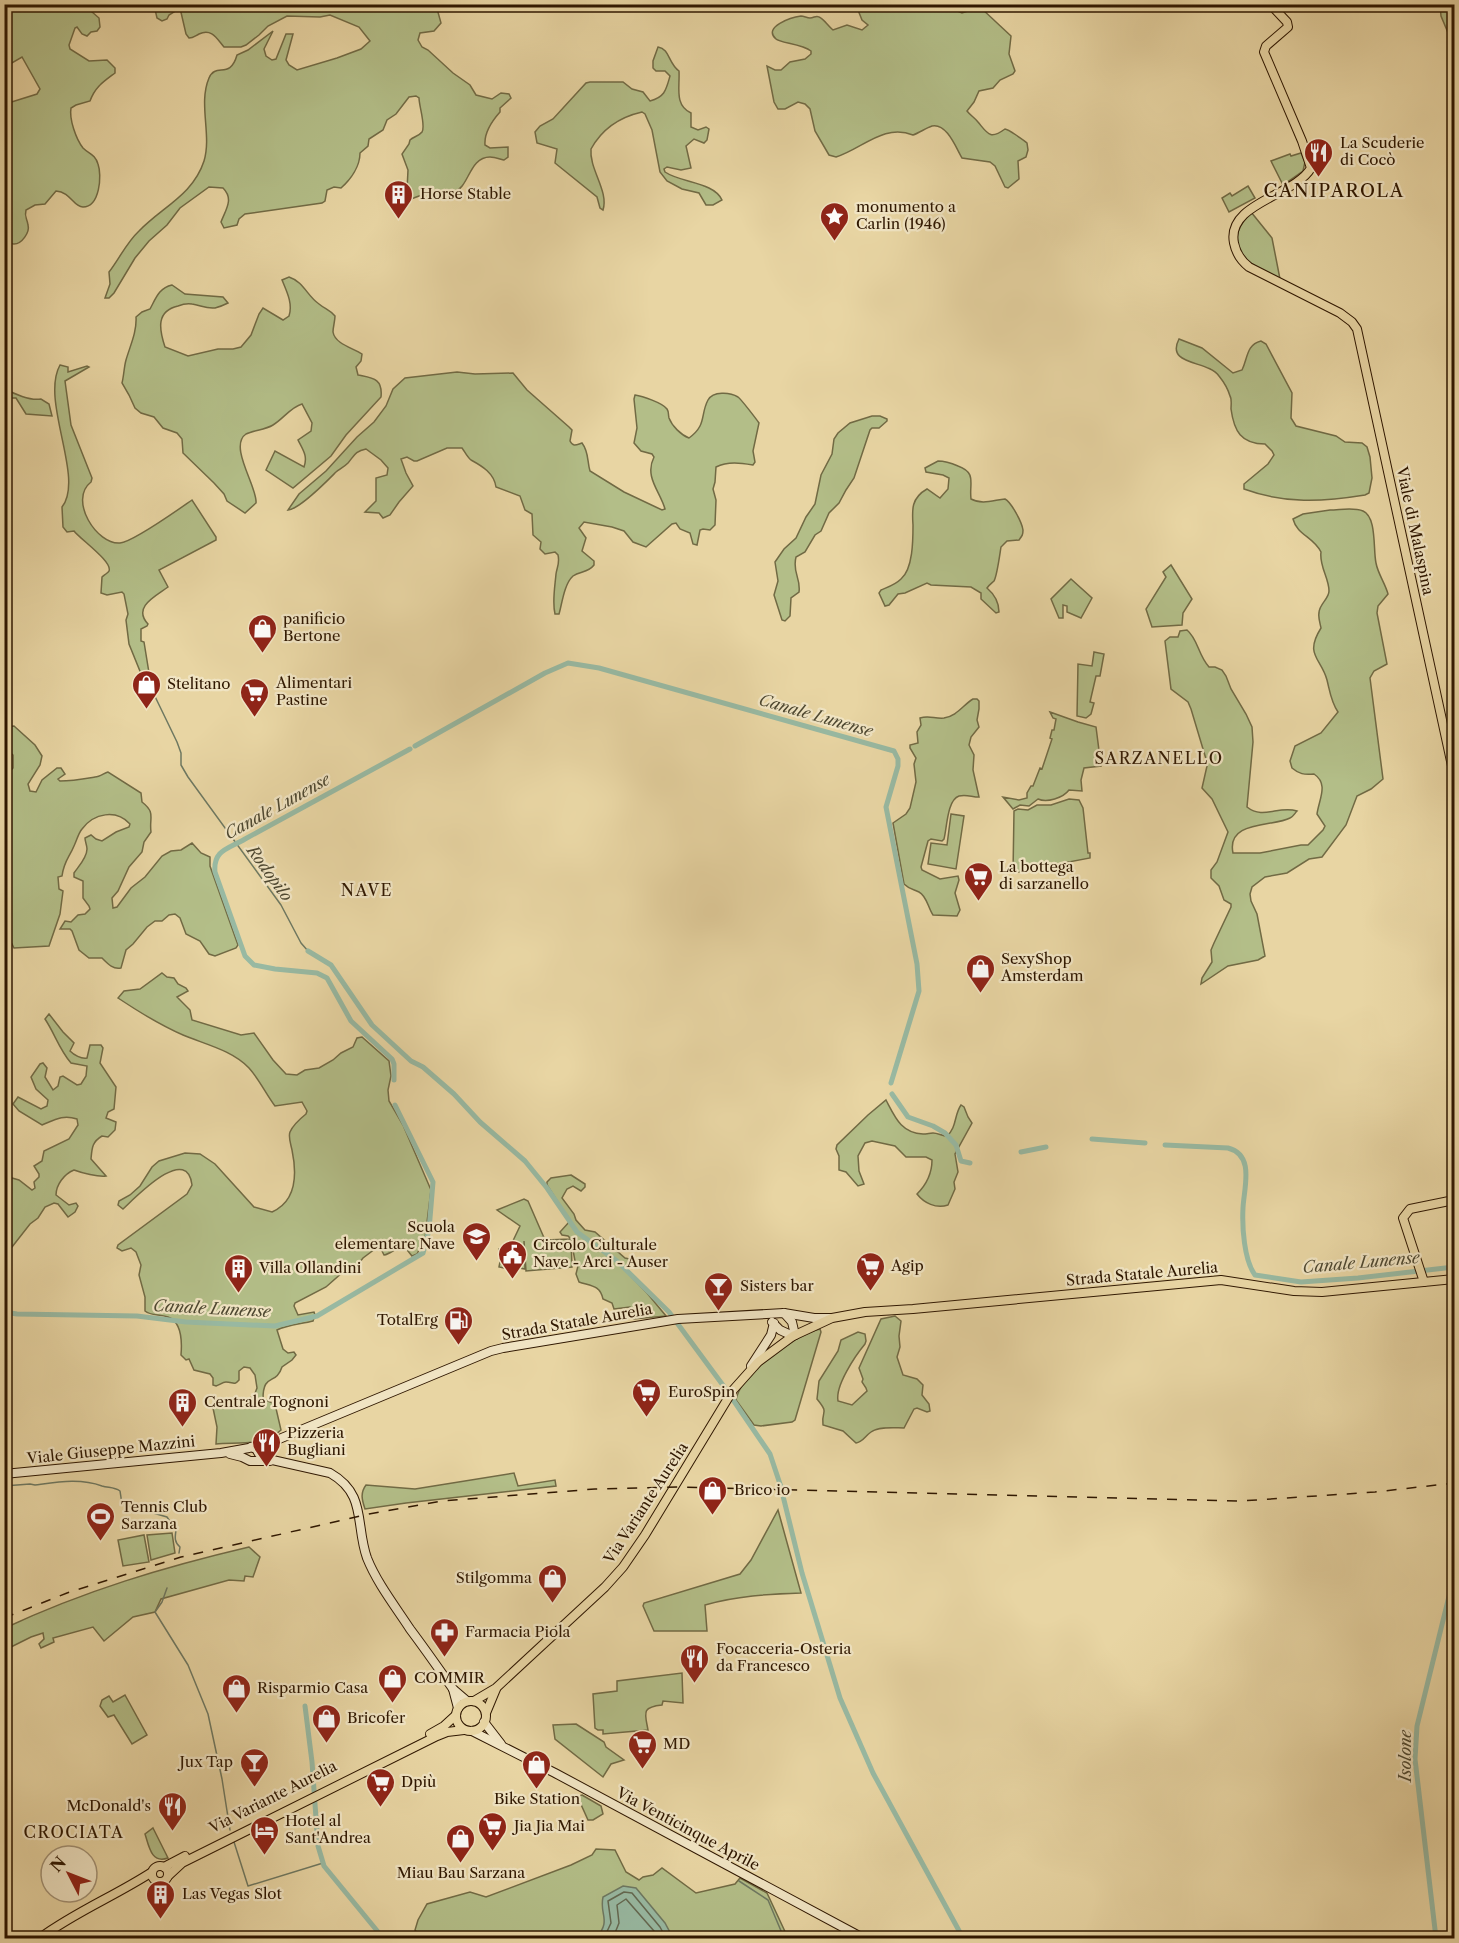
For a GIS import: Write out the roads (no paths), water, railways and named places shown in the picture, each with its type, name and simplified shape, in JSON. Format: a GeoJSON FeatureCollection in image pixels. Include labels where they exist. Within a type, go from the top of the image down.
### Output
{"type":"FeatureCollection","features":[{"type":"Feature","properties":{"kind":"main road","name":"Viale di Malaspina"},"geometry":{"type":"LineString","coordinates":[[1270,4],[1287,22],[1288,27],[1266,46],[1264,52],[1311,163],[1311,168],[1307,174],[1293,184],[1244,213],[1234,231],[1236,252],[1249,267],[1340,313],[1357,329],[1455,775]]}},
{"type":"Feature","properties":{"kind":"main road"},"geometry":{"type":"LineString","coordinates":[[1422,1274],[1403,1218],[1410,1209],[1455,1200]]}},
{"type":"Feature","properties":{"kind":"main road","name":"Strada Statale Aurelia"},"geometry":{"type":"LineString","coordinates":[[251,1448],[270,1443],[491,1351],[675,1320],[784,1313],[814,1318],[832,1318],[865,1312],[1221,1280],[1294,1291],[1322,1292],[1422,1274],[1455,1279]]}},
{"type":"Feature","properties":{"kind":"main road"},"geometry":{"type":"LineString","coordinates":[[784,1313],[792,1322],[794,1336]]}},
{"type":"Feature","properties":{"kind":"main road"},"geometry":{"type":"LineString","coordinates":[[760,1315],[774,1323],[780,1330],[794,1336]]}},
{"type":"Feature","properties":{"kind":"main road","name":"Strada Statale Aurelia"},"geometry":{"type":"LineString","coordinates":[[810,1327],[832,1318]]}},
{"type":"Feature","properties":{"kind":"main road"},"geometry":{"type":"LineString","coordinates":[[745,1376],[771,1335],[774,1323]]}},
{"type":"Feature","properties":{"kind":"main road","name":"Via Variante Aurelia"},"geometry":{"type":"LineString","coordinates":[[471,1701],[496,1688],[605,1587],[627,1562],[733,1390],[770,1352],[810,1327]]}},
{"type":"Feature","properties":{"kind":"main road"},"geometry":{"type":"LineString","coordinates":[[253,1458],[270,1443]]}},
{"type":"Feature","properties":{"kind":"main road"},"geometry":{"type":"LineString","coordinates":[[268,1459],[264,1453],[270,1443]]}},
{"type":"Feature","properties":{"kind":"main road"},"geometry":{"type":"LineString","coordinates":[[253,1458],[256,1449],[251,1448],[245,1453],[253,1458],[330,1473],[352,1492],[356,1501],[367,1558],[378,1581],[453,1689],[471,1701],[482,1705],[485,1718],[482,1727],[468,1730],[458,1724],[453,1689]]}},
{"type":"Feature","properties":{"kind":"main road","name":"Viale Giuseppe Mazzini"},"geometry":{"type":"LineString","coordinates":[[4,1474],[221,1453],[251,1448]]}},
{"type":"Feature","properties":{"kind":"main road","name":"Viale Giuseppe Mazzini"},"geometry":{"type":"LineString","coordinates":[[221,1453],[253,1458]]}},
{"type":"Feature","properties":{"kind":"main road"},"geometry":{"type":"LineString","coordinates":[[253,1458],[277,1462]]}},
{"type":"Feature","properties":{"kind":"main road","name":"Via Variante Aurelia"},"geometry":{"type":"LineString","coordinates":[[485,1718],[496,1688]]}},
{"type":"Feature","properties":{"kind":"main road"},"geometry":{"type":"LineString","coordinates":[[457,1711],[471,1701]]}},
{"type":"Feature","properties":{"kind":"main road","name":"Via Variante Aurelia"},"geometry":{"type":"LineString","coordinates":[[323,1790],[435,1731],[457,1711]]}},
{"type":"Feature","properties":{"kind":"main road","name":"Via Venticinque Aprile"},"geometry":{"type":"LineString","coordinates":[[485,1718],[501,1744]]}},
{"type":"Feature","properties":{"kind":"main road","name":"Via Variante Aurelia"},"geometry":{"type":"LineString","coordinates":[[40,1938],[94,1904],[153,1876],[157,1867],[164,1867],[437,1736],[447,1732],[468,1730]]}},
{"type":"Feature","properties":{"kind":"main road","name":"Via Venticinque Aprile"},"geometry":{"type":"LineString","coordinates":[[468,1730],[501,1744],[863,1938]]}},
{"type":"Feature","properties":{"kind":"main road","name":"Via Variante Aurelia"},"geometry":{"type":"LineString","coordinates":[[153,1876],[163,1882],[182,1863],[308,1797]]}},
{"type":"Feature","properties":{"kind":"main road"},"geometry":{"type":"LineString","coordinates":[[164,1867],[168,1876]]}},
{"type":"Feature","properties":{"kind":"water"},"geometry":{"type":"Polygon","coordinates":[[[623,1886],[636,1888],[665,1923],[673,1938],[596,1938],[604,1922],[603,1897],[623,1886]]]}},
{"type":"Feature","properties":{"kind":"waterway","name":"Canale Lunense"},"geometry":{"type":"LineString","coordinates":[[415,746],[545,673],[568,663],[599,668],[894,751],[898,759],[898,766],[886,807],[917,964],[919,991],[891,1083]]}},
{"type":"Feature","properties":{"kind":"waterway","name":"Rodopilo"},"geometry":{"type":"LineString","coordinates":[[148,682],[177,742],[181,753],[181,765],[188,777],[281,905],[301,943],[308,951]]}},
{"type":"Feature","properties":{"kind":"waterway","name":"Canale Lunense"},"geometry":{"type":"LineString","coordinates":[[394,1080],[392,1059],[351,1021],[327,978],[317,973],[254,965],[245,956],[215,872],[215,865],[219,855],[228,848],[410,749]]}},
{"type":"Feature","properties":{"kind":"waterway"},"geometry":{"type":"LineString","coordinates":[[308,951],[331,965],[372,1025],[411,1061],[423,1067],[454,1094],[480,1122],[525,1161],[577,1232],[617,1261],[669,1312],[770,1454],[781,1487]]}},
{"type":"Feature","properties":{"kind":"waterway","name":"Canale Lunense"},"geometry":{"type":"LineString","coordinates":[[892,1094],[908,1117],[945,1133],[956,1145],[961,1161],[970,1163]]}},
{"type":"Feature","properties":{"kind":"waterway","name":"Canale Lunense"},"geometry":{"type":"LineString","coordinates":[[4,1312],[137,1316],[186,1322],[275,1326],[317,1316],[423,1253],[429,1230],[433,1182],[395,1105]]}},
{"type":"Feature","properties":{"kind":"waterway","name":"Canale Lunense"},"geometry":{"type":"LineString","coordinates":[[1092,1139],[1145,1143]]}},
{"type":"Feature","properties":{"kind":"waterway","name":"Canale Lunense"},"geometry":{"type":"LineString","coordinates":[[1165,1145],[1228,1148],[1242,1157],[1246,1173],[1243,1208],[1244,1243],[1248,1261],[1255,1275],[1301,1282],[1454,1267]]}},
{"type":"Feature","properties":{"kind":"waterway","name":"Canale Lunense"},"geometry":{"type":"LineString","coordinates":[[1021,1152],[1046,1147]]}},
{"type":"Feature","properties":{"kind":"waterway"},"geometry":{"type":"LineString","coordinates":[[4,1486],[77,1481],[114,1488],[120,1491],[122,1504],[167,1517],[173,1526]]}},
{"type":"Feature","properties":{"kind":"waterway"},"geometry":{"type":"LineString","coordinates":[[783,1496],[802,1573],[840,1698],[873,1773],[963,1938]]}},
{"type":"Feature","properties":{"kind":"waterway"},"geometry":{"type":"LineString","coordinates":[[176,1530],[175,1539],[180,1547],[179,1553]]}},
{"type":"Feature","properties":{"kind":"waterway","name":"Isolone"},"geometry":{"type":"LineString","coordinates":[[1436,1938],[1415,1759],[1417,1726],[1454,1576]]}},
{"type":"Feature","properties":{"kind":"waterway"},"geometry":{"type":"LineString","coordinates":[[167,1588],[155,1612],[188,1665],[208,1714],[230,1830]]}},
{"type":"Feature","properties":{"kind":"waterway","name":"Canale Lunense"},"geometry":{"type":"LineString","coordinates":[[305,1706],[318,1846],[324,1866],[383,1938]]}},
{"type":"Feature","properties":{"kind":"waterway"},"geometry":{"type":"LineString","coordinates":[[234,1842],[248,1886],[323,1863]]}},
{"type":"Feature","properties":{"kind":"waterway"},"geometry":{"type":"LineString","coordinates":[[739,1881],[768,1900],[784,1938]]}},
{"type":"Feature","properties":{"kind":"railway"},"geometry":{"type":"LineString","coordinates":[[4,1618],[67,1593],[181,1557],[369,1514],[442,1501],[595,1489],[682,1487],[1241,1501],[1375,1492],[1454,1483]]}},
{"type":"Feature","properties":{"kind":"place","name":"La Scuderie di Cocò"},"geometry":{"type":"Point","coordinates":[1319,178]}},
{"type":"Feature","properties":{"kind":"place","name":"Horse Stable"},"geometry":{"type":"Point","coordinates":[399,220]}},
{"type":"Feature","properties":{"kind":"place","name":"monumento a Carlin (1946)"},"geometry":{"type":"Point","coordinates":[835,242]}},
{"type":"Feature","properties":{"kind":"place","name":"panificio Bertone"},"geometry":{"type":"Point","coordinates":[262,654]}},
{"type":"Feature","properties":{"kind":"place","name":"Stelitano"},"geometry":{"type":"Point","coordinates":[146,710]}},
{"type":"Feature","properties":{"kind":"place","name":"Alimentari Pastine"},"geometry":{"type":"Point","coordinates":[255,718]}},
{"type":"Feature","properties":{"kind":"place","name":"La bottega di sarzanello"},"geometry":{"type":"Point","coordinates":[978,902]}},
{"type":"Feature","properties":{"kind":"place","name":"SexyShop Amsterdam"},"geometry":{"type":"Point","coordinates":[980,994]}},
{"type":"Feature","properties":{"kind":"place","name":"Scuola elementare Nave"},"geometry":{"type":"Point","coordinates":[476,1262]}},
{"type":"Feature","properties":{"kind":"place","name":"Circolo Culturale Nave - Arci - Auser"},"geometry":{"type":"Point","coordinates":[512,1280]}},
{"type":"Feature","properties":{"kind":"place","name":"Agip"},"geometry":{"type":"Point","coordinates":[870,1292]}},
{"type":"Feature","properties":{"kind":"place","name":"Villa Ollandini"},"geometry":{"type":"Point","coordinates":[238,1294]}},
{"type":"Feature","properties":{"kind":"place","name":"Sisters bar"},"geometry":{"type":"Point","coordinates":[719,1312]}},
{"type":"Feature","properties":{"kind":"place","name":"TotalErg"},"geometry":{"type":"Point","coordinates":[459,1346]}},
{"type":"Feature","properties":{"kind":"place","name":"EuroSpin"},"geometry":{"type":"Point","coordinates":[647,1418]}},
{"type":"Feature","properties":{"kind":"place","name":"Centrale Tognoni"},"geometry":{"type":"Point","coordinates":[183,1428]}},
{"type":"Feature","properties":{"kind":"place","name":"Pizzeria Bugliani"},"geometry":{"type":"Point","coordinates":[266,1468]}},
{"type":"Feature","properties":{"kind":"place","name":"Brico io"},"geometry":{"type":"Point","coordinates":[713,1516]}},
{"type":"Feature","properties":{"kind":"place","name":"Tennis Club Sarzana"},"geometry":{"type":"Point","coordinates":[100,1542]}},
{"type":"Feature","properties":{"kind":"place","name":"Stilgomma"},"geometry":{"type":"Point","coordinates":[553,1604]}},
{"type":"Feature","properties":{"kind":"place","name":"Farmacia Piola"},"geometry":{"type":"Point","coordinates":[444,1658]}},
{"type":"Feature","properties":{"kind":"place","name":"Focacceria-Osteria da Francesco"},"geometry":{"type":"Point","coordinates":[695,1684]}},
{"type":"Feature","properties":{"kind":"place","name":"COMMIR"},"geometry":{"type":"Point","coordinates":[393,1704]}},
{"type":"Feature","properties":{"kind":"place","name":"Risparmio Casa"},"geometry":{"type":"Point","coordinates":[236,1714]}},
{"type":"Feature","properties":{"kind":"place","name":"Bricofer"},"geometry":{"type":"Point","coordinates":[326,1744]}},
{"type":"Feature","properties":{"kind":"place","name":"MD"},"geometry":{"type":"Point","coordinates":[642,1770]}},
{"type":"Feature","properties":{"kind":"place","name":"Jux Tap"},"geometry":{"type":"Point","coordinates":[254,1788]}},
{"type":"Feature","properties":{"kind":"place","name":"Bike Station"},"geometry":{"type":"Point","coordinates":[537,1790]}},
{"type":"Feature","properties":{"kind":"place","name":"Dpiù"},"geometry":{"type":"Point","coordinates":[380,1808]}},
{"type":"Feature","properties":{"kind":"place","name":"McDonald's"},"geometry":{"type":"Point","coordinates":[172,1832]}},
{"type":"Feature","properties":{"kind":"place","name":"Jia Jia Mai"},"geometry":{"type":"Point","coordinates":[493,1852]}},
{"type":"Feature","properties":{"kind":"place","name":"Hotel al Sant'Andrea"},"geometry":{"type":"Point","coordinates":[264,1856]}},
{"type":"Feature","properties":{"kind":"place","name":"Miau Bau Sarzana"},"geometry":{"type":"Point","coordinates":[461,1864]}},
{"type":"Feature","properties":{"kind":"place","name":"Las Vegas Slot"},"geometry":{"type":"Point","coordinates":[161,1920]}},
{"type":"Feature","properties":{"kind":"district","name":"CANIPAROLA"},"geometry":{"type":"Point","coordinates":[1334,191]}},
{"type":"Feature","properties":{"kind":"district","name":"SARZANELLO"},"geometry":{"type":"Point","coordinates":[1159,758]}},
{"type":"Feature","properties":{"kind":"district","name":"NAVE"},"geometry":{"type":"Point","coordinates":[367,890]}},
{"type":"Feature","properties":{"kind":"district","name":"CROCIATA"},"geometry":{"type":"Point","coordinates":[74,1832]}}]}
